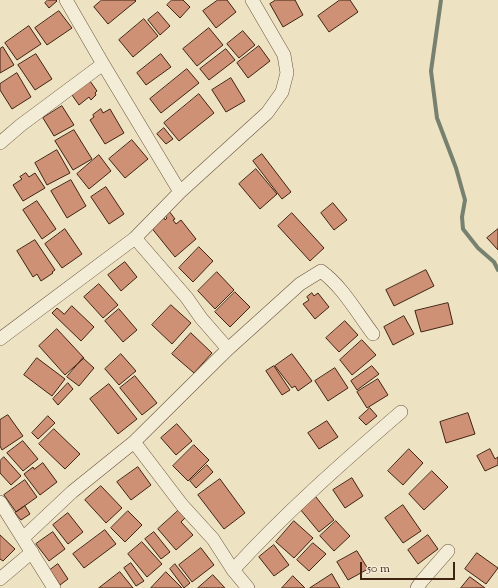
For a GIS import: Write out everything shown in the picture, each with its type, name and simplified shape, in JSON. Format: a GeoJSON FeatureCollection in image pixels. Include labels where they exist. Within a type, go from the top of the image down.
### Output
{"type":"FeatureCollection","features":[{"type":"Feature","properties":{"kind":"street"},"geometry":{"type":"LineString","coordinates":[[66,0],[180,192]]}},
{"type":"Feature","properties":{"kind":"street"},"geometry":{"type":"LineString","coordinates":[[0,339],[135,238],[180,192],[267,113],[282,92],[287,73],[284,55],[252,0]]}},
{"type":"Feature","properties":{"kind":"street"},"geometry":{"type":"LineString","coordinates":[[0,143],[20,125],[103,64]]}},
{"type":"Feature","properties":{"kind":"street"},"geometry":{"type":"LineString","coordinates":[[135,238],[187,298],[201,318],[228,349]]}},
{"type":"Feature","properties":{"kind":"street"},"geometry":{"type":"LineString","coordinates":[[23,538],[72,492],[134,442],[228,349],[300,284],[321,272],[331,278],[373,334]]}},
{"type":"Feature","properties":{"kind":"street"},"geometry":{"type":"LineString","coordinates":[[233,570],[323,480],[401,412]]}},
{"type":"Feature","properties":{"kind":"street"},"geometry":{"type":"LineString","coordinates":[[134,442],[182,505],[214,539],[233,570],[248,588]]}},
{"type":"Feature","properties":{"kind":"street"},"geometry":{"type":"LineString","coordinates":[[0,502],[54,588]]}},
{"type":"Feature","properties":{"kind":"street"},"geometry":{"type":"LineString","coordinates":[[417,588],[448,551]]}},
{"type":"Feature","properties":{"kind":"street"},"geometry":{"type":"LineString","coordinates":[[0,579],[32,552]]}},
{"type":"Feature","properties":{"kind":"building"},"geometry":{"type":"Polygon","coordinates":[[[48,0],[57,1],[49,8],[45,3],[48,0]]]}},
{"type":"Feature","properties":{"kind":"building"},"geometry":{"type":"Polygon","coordinates":[[[102,0],[136,1],[108,24],[94,7],[102,0]]]}},
{"type":"Feature","properties":{"kind":"building"},"geometry":{"type":"Polygon","coordinates":[[[172,0],[183,0],[190,7],[180,18],[167,5],[172,0]]]}},
{"type":"Feature","properties":{"kind":"building"},"geometry":{"type":"Polygon","coordinates":[[[218,0],[227,0],[236,12],[216,28],[203,11],[218,0]]]}},
{"type":"Feature","properties":{"kind":"building"},"geometry":{"type":"Polygon","coordinates":[[[276,0],[295,0],[303,15],[283,27],[270,4],[276,0]]]}},
{"type":"Feature","properties":{"kind":"building"},"geometry":{"type":"Polygon","coordinates":[[[340,0],[350,0],[358,12],[329,32],[318,16],[340,0]]]}},
{"type":"Feature","properties":{"kind":"building"},"geometry":{"type":"Polygon","coordinates":[[[59,11],[72,28],[47,45],[35,28],[59,11]]]}},
{"type":"Feature","properties":{"kind":"building"},"geometry":{"type":"Polygon","coordinates":[[[158,12],[170,26],[160,35],[148,20],[158,12]]]}},
{"type":"Feature","properties":{"kind":"building"},"geometry":{"type":"Polygon","coordinates":[[[144,19],[158,36],[133,57],[119,40],[144,19]]]}},
{"type":"Feature","properties":{"kind":"building"},"geometry":{"type":"Polygon","coordinates":[[[29,26],[41,44],[17,60],[5,43],[29,26]]]}},
{"type":"Feature","properties":{"kind":"building"},"geometry":{"type":"Polygon","coordinates":[[[209,28],[223,45],[197,66],[183,49],[209,28]]]}},
{"type":"Feature","properties":{"kind":"building"},"geometry":{"type":"Polygon","coordinates":[[[243,31],[255,45],[239,58],[227,44],[243,31]]]}},
{"type":"Feature","properties":{"kind":"building"},"geometry":{"type":"Polygon","coordinates":[[[259,46],[270,61],[248,78],[237,63],[259,46]]]}},
{"type":"Feature","properties":{"kind":"building"},"geometry":{"type":"Polygon","coordinates":[[[3,47],[14,65],[0,73],[0,49],[3,47]]]}},
{"type":"Feature","properties":{"kind":"building"},"geometry":{"type":"Polygon","coordinates":[[[226,49],[235,60],[209,80],[200,69],[226,49]]]}},
{"type":"Feature","properties":{"kind":"building"},"geometry":{"type":"Polygon","coordinates":[[[36,54],[52,79],[35,90],[18,65],[36,54]]]}},
{"type":"Feature","properties":{"kind":"building"},"geometry":{"type":"Polygon","coordinates":[[[161,54],[171,67],[146,85],[137,73],[161,54]]]}},
{"type":"Feature","properties":{"kind":"building"},"geometry":{"type":"Polygon","coordinates":[[[187,69],[199,83],[161,113],[150,99],[187,69]]]}},
{"type":"Feature","properties":{"kind":"building"},"geometry":{"type":"Polygon","coordinates":[[[17,73],[31,97],[12,109],[0,90],[0,84],[17,73]]]}},
{"type":"Feature","properties":{"kind":"building"},"geometry":{"type":"Polygon","coordinates":[[[231,78],[245,101],[226,112],[212,90],[231,78]]]}},
{"type":"Feature","properties":{"kind":"building"},"geometry":{"type":"Polygon","coordinates":[[[90,81],[97,91],[95,93],[96,95],[91,100],[89,97],[79,105],[72,95],[90,81]]]}},
{"type":"Feature","properties":{"kind":"building"},"geometry":{"type":"Polygon","coordinates":[[[199,94],[214,113],[179,141],[164,123],[199,94]]]}},
{"type":"Feature","properties":{"kind":"building"},"geometry":{"type":"Polygon","coordinates":[[[62,106],[74,125],[54,136],[43,118],[62,106]]]}},
{"type":"Feature","properties":{"kind":"building"},"geometry":{"type":"Polygon","coordinates":[[[101,109],[103,113],[110,109],[124,133],[105,144],[90,120],[94,117],[93,115],[101,109]]]}},
{"type":"Feature","properties":{"kind":"building"},"geometry":{"type":"Polygon","coordinates":[[[164,128],[173,139],[166,144],[157,134],[164,128]]]}},
{"type":"Feature","properties":{"kind":"building"},"geometry":{"type":"Polygon","coordinates":[[[74,130],[92,159],[73,170],[55,141],[74,130]]]}},
{"type":"Feature","properties":{"kind":"building"},"geometry":{"type":"Polygon","coordinates":[[[132,140],[148,159],[125,178],[109,159],[132,140]]]}},
{"type":"Feature","properties":{"kind":"building"},"geometry":{"type":"Polygon","coordinates":[[[57,150],[70,173],[47,185],[35,163],[57,150]]]}},
{"type":"Feature","properties":{"kind":"building"},"geometry":{"type":"Polygon","coordinates":[[[262,154],[291,192],[282,199],[253,161],[262,154]]]}},
{"type":"Feature","properties":{"kind":"building"},"geometry":{"type":"Polygon","coordinates":[[[99,155],[111,171],[89,189],[77,174],[99,155]]]}},
{"type":"Feature","properties":{"kind":"building"},"geometry":{"type":"Polygon","coordinates":[[[256,169],[277,194],[260,209],[239,184],[256,169]]]}},
{"type":"Feature","properties":{"kind":"building"},"geometry":{"type":"Polygon","coordinates":[[[26,173],[29,177],[35,173],[45,188],[23,201],[13,185],[22,179],[20,177],[26,173]]]}},
{"type":"Feature","properties":{"kind":"building"},"geometry":{"type":"Polygon","coordinates":[[[71,180],[86,206],[67,218],[51,191],[71,180]]]}},
{"type":"Feature","properties":{"kind":"building"},"geometry":{"type":"Polygon","coordinates":[[[106,187],[124,214],[109,224],[91,197],[106,187]]]}},
{"type":"Feature","properties":{"kind":"building"},"geometry":{"type":"Polygon","coordinates":[[[37,201],[56,229],[42,239],[23,210],[37,201]]]}},
{"type":"Feature","properties":{"kind":"building"},"geometry":{"type":"Polygon","coordinates":[[[333,203],[347,220],[334,230],[321,213],[333,203]]]}},
{"type":"Feature","properties":{"kind":"building"},"geometry":{"type":"Polygon","coordinates":[[[169,211],[175,219],[173,220],[176,224],[181,220],[196,239],[175,257],[150,226],[163,216],[165,220],[167,218],[164,214],[169,211]]]}},
{"type":"Feature","properties":{"kind":"building"},"geometry":{"type":"Polygon","coordinates":[[[292,213],[324,248],[310,261],[278,226],[292,213]]]}},
{"type":"Feature","properties":{"kind":"building"},"geometry":{"type":"Polygon","coordinates":[[[65,229],[82,254],[62,268],[45,244],[65,229]]]}},
{"type":"Feature","properties":{"kind":"building"},"geometry":{"type":"Polygon","coordinates":[[[498,229],[498,250],[487,238],[498,229]]]}},
{"type":"Feature","properties":{"kind":"building"},"geometry":{"type":"Polygon","coordinates":[[[35,240],[55,270],[41,281],[37,274],[33,277],[17,251],[35,240]]]}},
{"type":"Feature","properties":{"kind":"building"},"geometry":{"type":"Polygon","coordinates":[[[199,247],[213,261],[193,282],[179,268],[199,247]]]}},
{"type":"Feature","properties":{"kind":"building"},"geometry":{"type":"Polygon","coordinates":[[[125,262],[137,277],[121,291],[108,275],[125,262]]]}},
{"type":"Feature","properties":{"kind":"building"},"geometry":{"type":"Polygon","coordinates":[[[426,270],[434,286],[394,306],[386,290],[426,270]]]}},
{"type":"Feature","properties":{"kind":"building"},"geometry":{"type":"Polygon","coordinates":[[[217,272],[234,290],[215,309],[198,291],[217,272]]]}},
{"type":"Feature","properties":{"kind":"building"},"geometry":{"type":"Polygon","coordinates":[[[99,284],[118,305],[103,318],[84,297],[99,284]]]}},
{"type":"Feature","properties":{"kind":"building"},"geometry":{"type":"Polygon","coordinates":[[[235,292],[250,307],[230,327],[215,312],[235,292]]]}},
{"type":"Feature","properties":{"kind":"building"},"geometry":{"type":"Polygon","coordinates":[[[312,293],[314,296],[318,293],[329,307],[315,319],[303,304],[309,300],[307,297],[312,293]]]}},
{"type":"Feature","properties":{"kind":"building"},"geometry":{"type":"Polygon","coordinates":[[[448,303],[453,324],[421,332],[415,311],[448,303]]]}},
{"type":"Feature","properties":{"kind":"building"},"geometry":{"type":"Polygon","coordinates":[[[171,305],[191,323],[172,344],[152,325],[171,305]]]}},
{"type":"Feature","properties":{"kind":"building"},"geometry":{"type":"Polygon","coordinates":[[[72,306],[94,327],[81,341],[52,313],[57,308],[64,314],[72,306]]]}},
{"type":"Feature","properties":{"kind":"building"},"geometry":{"type":"Polygon","coordinates":[[[119,309],[137,330],[123,342],[105,321],[119,309]]]}},
{"type":"Feature","properties":{"kind":"building"},"geometry":{"type":"Polygon","coordinates":[[[404,316],[414,334],[393,345],[384,327],[404,316]]]}},
{"type":"Feature","properties":{"kind":"building"},"geometry":{"type":"Polygon","coordinates":[[[345,321],[358,335],[339,352],[326,338],[345,321]]]}},
{"type":"Feature","properties":{"kind":"building"},"geometry":{"type":"Polygon","coordinates":[[[57,329],[84,358],[65,375],[39,346],[57,329]]]}},
{"type":"Feature","properties":{"kind":"building"},"geometry":{"type":"Polygon","coordinates":[[[191,333],[212,353],[194,373],[172,354],[191,333]]]}},
{"type":"Feature","properties":{"kind":"building"},"geometry":{"type":"Polygon","coordinates":[[[362,340],[376,355],[352,375],[340,360],[362,340]]]}},
{"type":"Feature","properties":{"kind":"building"},"geometry":{"type":"Polygon","coordinates":[[[121,354],[136,371],[119,385],[105,369],[121,354]]]}},
{"type":"Feature","properties":{"kind":"building"},"geometry":{"type":"Polygon","coordinates":[[[292,354],[312,381],[298,391],[295,386],[292,388],[275,366],[292,354]]]}},
{"type":"Feature","properties":{"kind":"building"},"geometry":{"type":"Polygon","coordinates":[[[37,358],[65,379],[52,396],[24,375],[37,358]]]}},
{"type":"Feature","properties":{"kind":"building"},"geometry":{"type":"Polygon","coordinates":[[[83,358],[94,368],[79,386],[67,377],[83,358]]]}},
{"type":"Feature","properties":{"kind":"building"},"geometry":{"type":"Polygon","coordinates":[[[274,366],[290,390],[282,395],[266,371],[274,366]]]}},
{"type":"Feature","properties":{"kind":"building"},"geometry":{"type":"Polygon","coordinates":[[[372,366],[379,374],[357,390],[351,381],[372,366]]]}},
{"type":"Feature","properties":{"kind":"building"},"geometry":{"type":"Polygon","coordinates":[[[335,368],[348,388],[328,401],[315,381],[335,368]]]}},
{"type":"Feature","properties":{"kind":"building"},"geometry":{"type":"Polygon","coordinates":[[[135,376],[157,403],[142,415],[120,388],[135,376]]]}},
{"type":"Feature","properties":{"kind":"building"},"geometry":{"type":"Polygon","coordinates":[[[378,379],[388,395],[367,408],[357,392],[378,379]]]}},
{"type":"Feature","properties":{"kind":"building"},"geometry":{"type":"Polygon","coordinates":[[[68,383],[73,389],[58,405],[53,399],[68,383]]]}},
{"type":"Feature","properties":{"kind":"building"},"geometry":{"type":"Polygon","coordinates":[[[109,384],[137,419],[118,434],[90,399],[109,384]]]}},
{"type":"Feature","properties":{"kind":"building"},"geometry":{"type":"Polygon","coordinates":[[[370,408],[377,416],[366,425],[359,418],[370,408]]]}},
{"type":"Feature","properties":{"kind":"building"},"geometry":{"type":"Polygon","coordinates":[[[468,413],[475,434],[446,443],[440,422],[468,413]]]}},
{"type":"Feature","properties":{"kind":"building"},"geometry":{"type":"Polygon","coordinates":[[[8,415],[23,436],[2,450],[0,446],[0,420],[8,415]]]}},
{"type":"Feature","properties":{"kind":"building"},"geometry":{"type":"Polygon","coordinates":[[[48,416],[55,423],[38,439],[32,433],[48,416]]]}},
{"type":"Feature","properties":{"kind":"building"},"geometry":{"type":"Polygon","coordinates":[[[327,421],[338,437],[319,449],[308,433],[327,421]]]}},
{"type":"Feature","properties":{"kind":"building"},"geometry":{"type":"Polygon","coordinates":[[[177,424],[192,441],[176,455],[161,438],[177,424]]]}},
{"type":"Feature","properties":{"kind":"building"},"geometry":{"type":"Polygon","coordinates":[[[54,429],[80,454],[65,469],[39,444],[54,429]]]}},
{"type":"Feature","properties":{"kind":"building"},"geometry":{"type":"Polygon","coordinates":[[[23,441],[38,459],[23,471],[7,453],[23,441]]]}},
{"type":"Feature","properties":{"kind":"building"},"geometry":{"type":"Polygon","coordinates":[[[194,445],[209,460],[188,481],[173,466],[194,445]]]}},
{"type":"Feature","properties":{"kind":"building"},"geometry":{"type":"Polygon","coordinates":[[[409,449],[423,463],[403,485],[388,471],[409,449]]]}},
{"type":"Feature","properties":{"kind":"building"},"geometry":{"type":"Polygon","coordinates":[[[490,449],[495,459],[498,457],[498,465],[485,471],[477,456],[490,449]]]}},
{"type":"Feature","properties":{"kind":"building"},"geometry":{"type":"Polygon","coordinates":[[[4,457],[21,476],[11,485],[0,473],[0,461],[4,457]]]}},
{"type":"Feature","properties":{"kind":"building"},"geometry":{"type":"Polygon","coordinates":[[[43,463],[57,482],[40,495],[24,474],[33,467],[34,469],[43,463]]]}},
{"type":"Feature","properties":{"kind":"building"},"geometry":{"type":"Polygon","coordinates":[[[207,465],[213,472],[196,488],[190,481],[207,465]]]}},
{"type":"Feature","properties":{"kind":"building"},"geometry":{"type":"Polygon","coordinates":[[[138,467],[151,485],[131,500],[117,482],[138,467]]]}},
{"type":"Feature","properties":{"kind":"building"},"geometry":{"type":"Polygon","coordinates":[[[432,471],[448,487],[424,510],[409,494],[432,471]]]}},
{"type":"Feature","properties":{"kind":"building"},"geometry":{"type":"Polygon","coordinates":[[[352,478],[363,496],[345,508],[333,490],[352,478]]]}},
{"type":"Feature","properties":{"kind":"building"},"geometry":{"type":"Polygon","coordinates":[[[220,479],[245,513],[224,529],[198,495],[220,479]]]}},
{"type":"Feature","properties":{"kind":"building"},"geometry":{"type":"Polygon","coordinates":[[[25,480],[37,497],[16,512],[4,495],[25,480]]]}},
{"type":"Feature","properties":{"kind":"building"},"geometry":{"type":"Polygon","coordinates":[[[101,486],[122,508],[106,523],[85,500],[101,486]]]}},
{"type":"Feature","properties":{"kind":"building"},"geometry":{"type":"Polygon","coordinates":[[[316,497],[334,520],[319,532],[300,509],[316,497]]]}},
{"type":"Feature","properties":{"kind":"building"},"geometry":{"type":"Polygon","coordinates":[[[403,505],[421,531],[403,543],[385,518],[403,505]]]}},
{"type":"Feature","properties":{"kind":"building"},"geometry":{"type":"Polygon","coordinates":[[[25,506],[30,514],[21,520],[15,513],[25,506]]]}},
{"type":"Feature","properties":{"kind":"building"},"geometry":{"type":"Polygon","coordinates":[[[179,510],[186,517],[181,522],[193,535],[176,550],[158,529],[179,510]]]}},
{"type":"Feature","properties":{"kind":"building"},"geometry":{"type":"Polygon","coordinates":[[[128,511],[142,525],[125,542],[111,528],[128,511]]]}},
{"type":"Feature","properties":{"kind":"building"},"geometry":{"type":"Polygon","coordinates":[[[68,513],[83,532],[68,544],[53,525],[68,513]]]}},
{"type":"Feature","properties":{"kind":"building"},"geometry":{"type":"Polygon","coordinates":[[[294,521],[313,538],[294,558],[276,542],[294,521]]]}},
{"type":"Feature","properties":{"kind":"building"},"geometry":{"type":"Polygon","coordinates":[[[336,521],[350,536],[334,551],[320,536],[336,521]]]}},
{"type":"Feature","properties":{"kind":"building"},"geometry":{"type":"Polygon","coordinates":[[[105,530],[116,544],[84,568],[73,554],[105,530]]]}},
{"type":"Feature","properties":{"kind":"building"},"geometry":{"type":"Polygon","coordinates":[[[53,532],[65,549],[49,561],[36,544],[53,532]]]}},
{"type":"Feature","properties":{"kind":"building"},"geometry":{"type":"Polygon","coordinates":[[[154,532],[170,552],[161,559],[145,539],[154,532]]]}},
{"type":"Feature","properties":{"kind":"building"},"geometry":{"type":"Polygon","coordinates":[[[0,535],[15,549],[3,561],[0,559],[0,535]]]}},
{"type":"Feature","properties":{"kind":"building"},"geometry":{"type":"Polygon","coordinates":[[[428,535],[438,549],[418,564],[408,550],[428,535]]]}},
{"type":"Feature","properties":{"kind":"building"},"geometry":{"type":"Polygon","coordinates":[[[142,542],[162,564],[147,577],[128,554],[142,542]]]}},
{"type":"Feature","properties":{"kind":"building"},"geometry":{"type":"Polygon","coordinates":[[[313,543],[326,554],[309,571],[297,560],[313,543]]]}},
{"type":"Feature","properties":{"kind":"building"},"geometry":{"type":"Polygon","coordinates":[[[274,545],[289,565],[274,576],[259,557],[274,545]]]}},
{"type":"Feature","properties":{"kind":"building"},"geometry":{"type":"Polygon","coordinates":[[[201,548],[214,565],[192,582],[179,565],[201,548]]]}},
{"type":"Feature","properties":{"kind":"building"},"geometry":{"type":"Polygon","coordinates":[[[357,551],[368,569],[348,580],[337,562],[357,551]]]}},
{"type":"Feature","properties":{"kind":"building"},"geometry":{"type":"Polygon","coordinates":[[[477,553],[498,568],[486,584],[465,569],[477,553]]]}},
{"type":"Feature","properties":{"kind":"building"},"geometry":{"type":"Polygon","coordinates":[[[131,563],[144,581],[136,586],[124,568],[131,563]]]}},
{"type":"Feature","properties":{"kind":"building"},"geometry":{"type":"Polygon","coordinates":[[[58,564],[68,579],[60,585],[50,570],[58,564]]]}},
{"type":"Feature","properties":{"kind":"building"},"geometry":{"type":"Polygon","coordinates":[[[175,564],[190,583],[184,588],[170,569],[175,564]]]}},
{"type":"Feature","properties":{"kind":"building"},"geometry":{"type":"Polygon","coordinates":[[[120,572],[133,588],[99,588],[120,572]]]}},
{"type":"Feature","properties":{"kind":"building"},"geometry":{"type":"Polygon","coordinates":[[[166,572],[182,588],[151,588],[166,572]]]}},
{"type":"Feature","properties":{"kind":"building"},"geometry":{"type":"Polygon","coordinates":[[[332,574],[340,588],[310,588],[332,574]]]}},
{"type":"Feature","properties":{"kind":"building"},"geometry":{"type":"Polygon","coordinates":[[[213,575],[225,588],[198,588],[213,575]]]}},
{"type":"Feature","properties":{"kind":"building"},"geometry":{"type":"Polygon","coordinates":[[[293,576],[305,588],[282,588],[293,576]]]}},
{"type":"Feature","properties":{"kind":"building"},"geometry":{"type":"Polygon","coordinates":[[[470,577],[485,588],[461,588],[470,577]]]}},
{"type":"Feature","properties":{"kind":"waterway"},"geometry":{"type":"LineString","coordinates":[[441,0],[431,71],[437,118],[456,168],[465,200],[462,217],[463,229],[478,248],[494,262],[498,270]]}}]}
